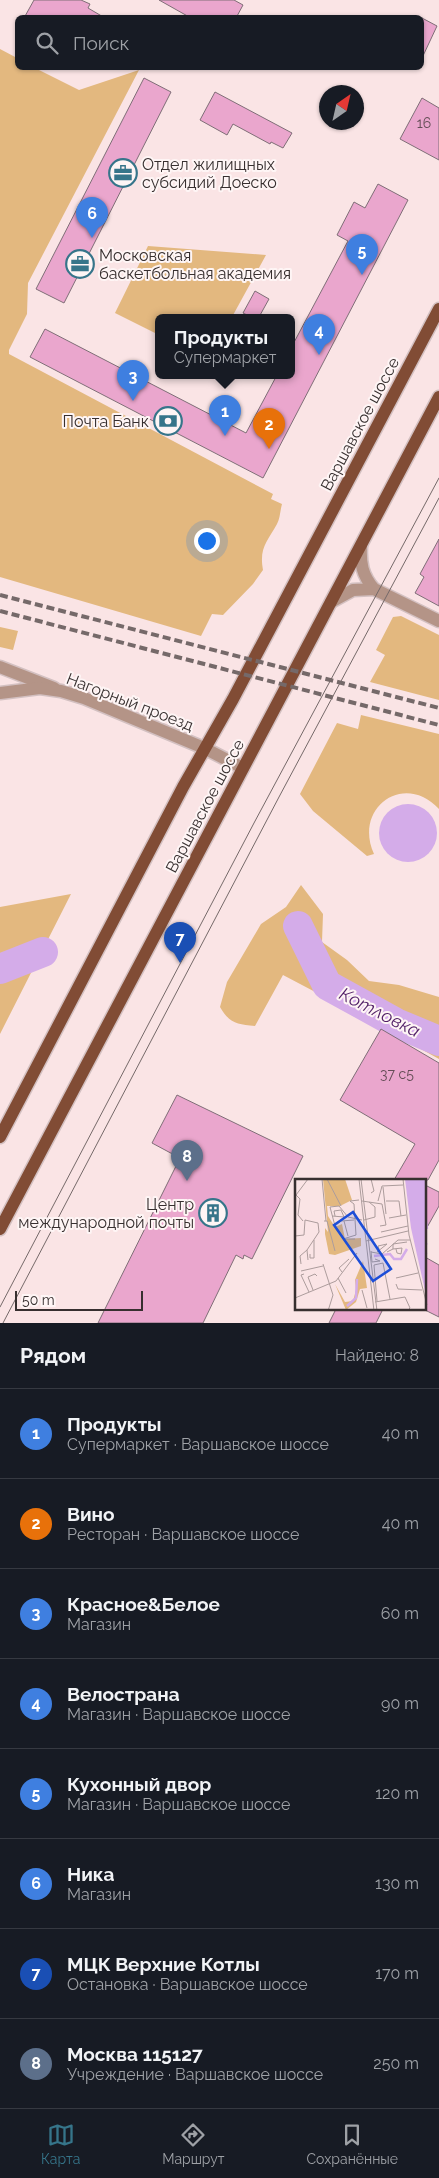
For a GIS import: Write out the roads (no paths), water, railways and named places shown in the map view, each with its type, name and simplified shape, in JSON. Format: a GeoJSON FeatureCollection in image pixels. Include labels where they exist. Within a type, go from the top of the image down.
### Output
{"type":"FeatureCollection","features":[{"type":"Feature","properties":{"kind":"main road","name":"Варшавское шоссе"},"geometry":{"type":"LineString","coordinates":[[0,1137],[204,748],[233,699],[439,309]]}},
{"type":"Feature","properties":{"kind":"main road","name":"Варшавское шоссе"},"geometry":{"type":"LineString","coordinates":[[0,1229],[439,397]]}},
{"type":"Feature","properties":{"kind":"street"},"geometry":{"type":"LineString","coordinates":[[361,546],[360,560],[363,572],[374,588],[439,621]]}},
{"type":"Feature","properties":{"kind":"street"},"geometry":{"type":"LineString","coordinates":[[331,602],[353,590],[374,588]]}},
{"type":"Feature","properties":{"kind":"street"},"geometry":{"type":"LineString","coordinates":[[0,668],[10,670],[61,691]]}},
{"type":"Feature","properties":{"kind":"street","name":"Нагорный проезд"},"geometry":{"type":"LineString","coordinates":[[0,693],[40,688],[61,691],[84,698],[204,748],[243,768]]}},
{"type":"Feature","properties":{"kind":"waterway","name":"Котловка"},"geometry":{"type":"LineString","coordinates":[[298,926],[327,985],[396,1023],[439,1041]]}},
{"type":"Feature","properties":{"kind":"waterway","name":"Котловка"},"geometry":{"type":"LineString","coordinates":[[0,969],[43,952]]}},
{"type":"Feature","properties":{"kind":"tram line"},"geometry":{"type":"LineString","coordinates":[[0,1307],[254,823],[439,478]]}},
{"type":"Feature","properties":{"kind":"tram line"},"geometry":{"type":"LineString","coordinates":[[3,1323],[279,797],[439,498]]}},
{"type":"Feature","properties":{"kind":"railway"},"geometry":{"type":"LineString","coordinates":[[0,595],[439,708]]}},
{"type":"Feature","properties":{"kind":"railway"},"geometry":{"type":"LineString","coordinates":[[0,611],[439,725]]}},
{"type":"Feature","properties":{"kind":"place","name":"Отдел жилищных субсидий Доеско"},"geometry":{"type":"Point","coordinates":[123,173]}},
{"type":"Feature","properties":{"kind":"place","name":"Ника"},"geometry":{"type":"Point","coordinates":[92,238]}},
{"type":"Feature","properties":{"kind":"place","name":"Московская баскетбольная академия"},"geometry":{"type":"Point","coordinates":[80,264]}},
{"type":"Feature","properties":{"kind":"place","name":"Кухонный двор"},"geometry":{"type":"Point","coordinates":[362,275]}},
{"type":"Feature","properties":{"kind":"place","name":"Велострана"},"geometry":{"type":"Point","coordinates":[319,355]}},
{"type":"Feature","properties":{"kind":"place","name":"Красное&Белое"},"geometry":{"type":"Point","coordinates":[133,401]}},
{"type":"Feature","properties":{"kind":"place","name":"Почта Банк"},"geometry":{"type":"Point","coordinates":[168,421]}},
{"type":"Feature","properties":{"kind":"place","name":"Продукты"},"geometry":{"type":"Point","coordinates":[225,436]}},
{"type":"Feature","properties":{"kind":"place","name":"Вино"},"geometry":{"type":"Point","coordinates":[269,449]}},
{"type":"Feature","properties":{"kind":"place","name":"МЦК Верхние Котлы"},"geometry":{"type":"Point","coordinates":[180,963]}},
{"type":"Feature","properties":{"kind":"place","name":"Москва 115127"},"geometry":{"type":"Point","coordinates":[187,1181]}},
{"type":"Feature","properties":{"kind":"place","name":"Центр международной почты"},"geometry":{"type":"Point","coordinates":[213,1213]}}]}
